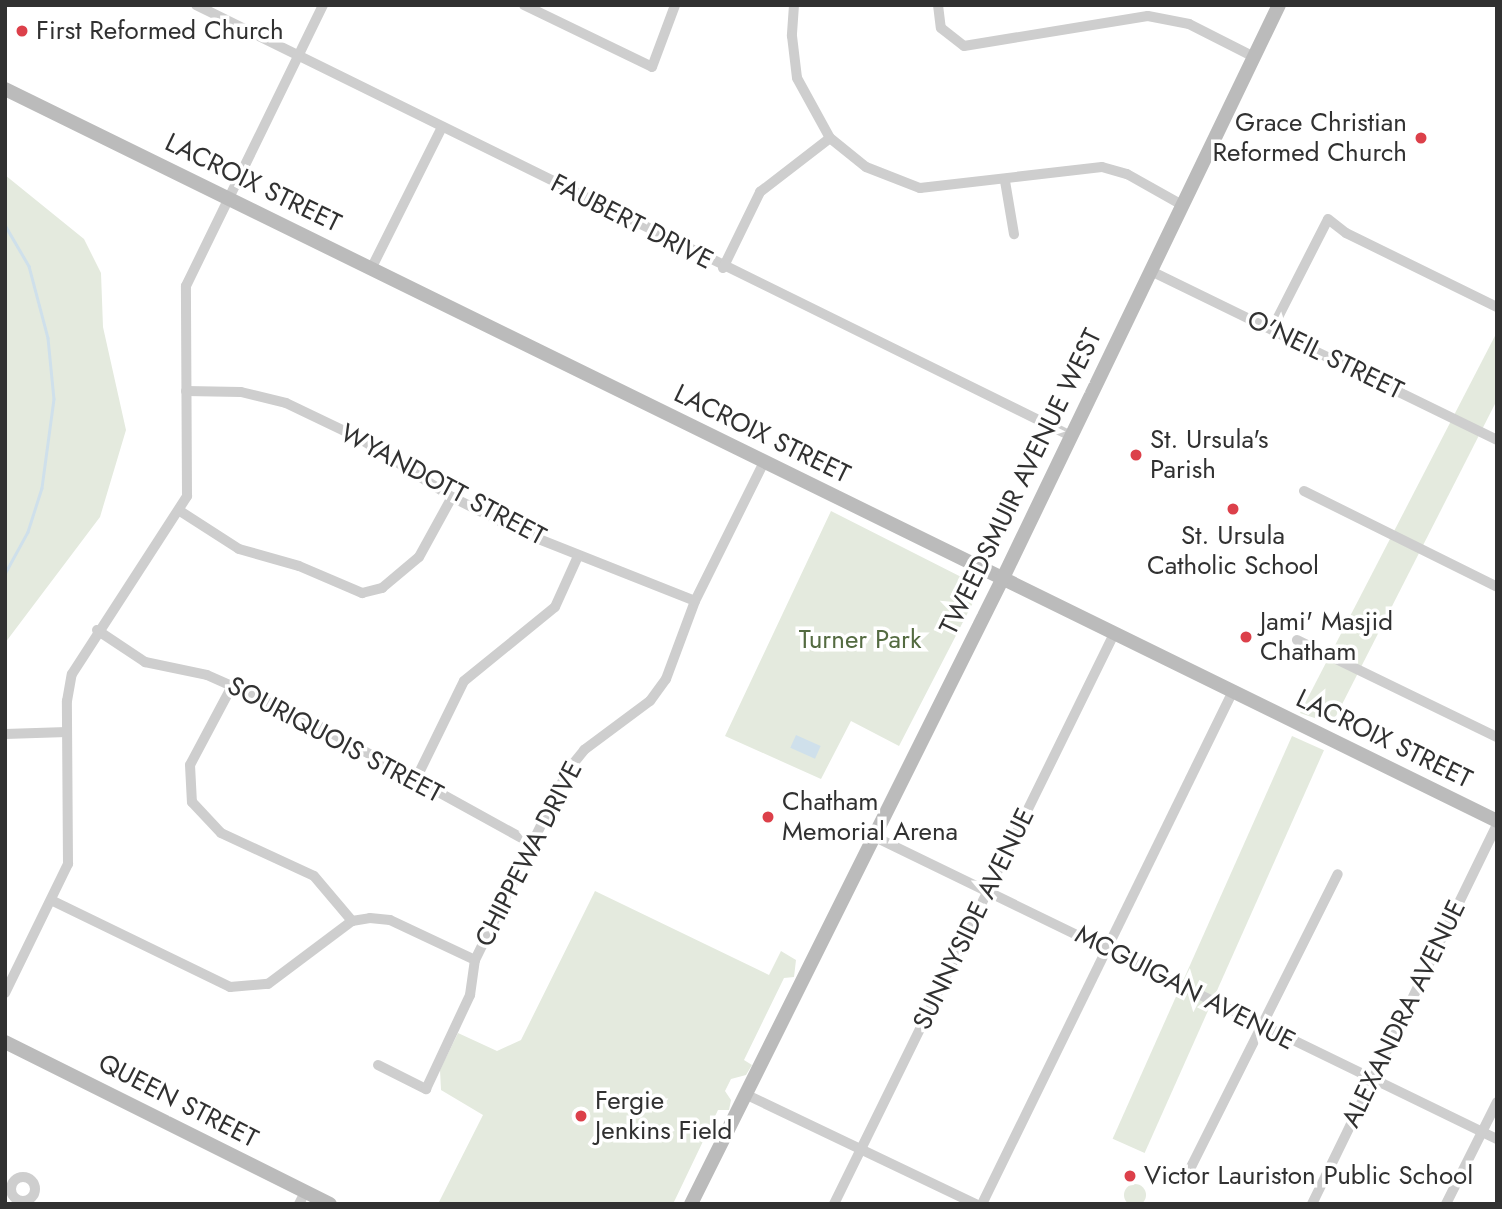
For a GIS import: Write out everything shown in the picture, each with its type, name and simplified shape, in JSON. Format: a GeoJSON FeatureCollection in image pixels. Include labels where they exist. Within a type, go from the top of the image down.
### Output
{"type":"FeatureCollection","features":[{"type":"Feature","properties":{"kind":"street","name":"FAUBERT DRIVE"},"geometry":{"type":"LineString","coordinates":[[196,5],[723,268],[1069,435]]}},
{"type":"Feature","properties":{"kind":"street"},"geometry":{"type":"LineString","coordinates":[[5,993],[53,901],[71,842],[66,732],[72,674],[97,630],[180,511],[189,485],[184,295],[323,5]]}},
{"type":"Feature","properties":{"kind":"street"},"geometry":{"type":"LineString","coordinates":[[524,5],[652,67],[675,5]]}},
{"type":"Feature","properties":{"kind":"street"},"geometry":{"type":"LineString","coordinates":[[794,5],[792,36],[797,78],[830,138],[866,167],[920,188],[1005,181],[1102,166],[1126,174],[1182,205]]}},
{"type":"Feature","properties":{"kind":"street"},"geometry":{"type":"LineString","coordinates":[[938,5],[941,28],[964,46],[1148,16],[1189,24],[1254,57]]}},
{"type":"Feature","properties":{"kind":"street","name":"TWEEDSMUIR AVENUE WEST"},"geometry":{"type":"LineString","coordinates":[[691,1204],[1002,582],[1069,435],[1153,272],[1182,205],[1279,5]]}},
{"type":"Feature","properties":{"kind":"street","name":"LACROIX STREET"},"geometry":{"type":"LineString","coordinates":[[5,89],[1002,582],[1233,691],[1497,823]]}},
{"type":"Feature","properties":{"kind":"street"},"geometry":{"type":"LineString","coordinates":[[371,269],[442,127]]}},
{"type":"Feature","properties":{"kind":"street"},"geometry":{"type":"LineString","coordinates":[[723,268],[760,192],[830,138]]}},
{"type":"Feature","properties":{"kind":"street"},"geometry":{"type":"LineString","coordinates":[[1005,181],[1014,234]]}},
{"type":"Feature","properties":{"kind":"street"},"geometry":{"type":"LineString","coordinates":[[1272,329],[1328,219],[1346,233],[1497,307]]}},
{"type":"Feature","properties":{"kind":"street","name":"O'NEIL STREET"},"geometry":{"type":"LineString","coordinates":[[1153,272],[1497,440]]}},
{"type":"Feature","properties":{"kind":"street","name":"WYANDOTT STREET"},"geometry":{"type":"LineString","coordinates":[[186,391],[241,392],[286,403],[359,438],[452,497],[579,556],[695,600]]}},
{"type":"Feature","properties":{"kind":"street","name":"CHIPPEWA DRIVE"},"geometry":{"type":"LineString","coordinates":[[352,921],[390,920],[475,960],[575,760],[650,701],[666,679],[695,600],[764,462]]}},
{"type":"Feature","properties":{"kind":"street"},"geometry":{"type":"LineString","coordinates":[[1304,491],[1497,587]]}},
{"type":"Feature","properties":{"kind":"street"},"geometry":{"type":"LineString","coordinates":[[180,511],[239,549],[299,566],[362,593],[382,588],[419,558],[452,497]]}},
{"type":"Feature","properties":{"kind":"street"},"geometry":{"type":"LineString","coordinates":[[415,781],[464,681],[555,607],[579,556]]}},
{"type":"Feature","properties":{"kind":"street","name":"SOURIQUOIS STREET"},"geometry":{"type":"LineString","coordinates":[[97,630],[145,662],[207,675],[306,719],[532,845]]}},
{"type":"Feature","properties":{"kind":"street","name":"SUNNYSIDE AVENUE"},"geometry":{"type":"LineString","coordinates":[[834,1204],[1114,634]]}},
{"type":"Feature","properties":{"kind":"street"},"geometry":{"type":"LineString","coordinates":[[1297,640],[1497,737]]}},
{"type":"Feature","properties":{"kind":"street"},"geometry":{"type":"LineString","coordinates":[[53,901],[221,984],[239,988],[278,978],[352,921],[314,876],[221,832],[208,824],[192,802],[190,765],[232,686]]}},
{"type":"Feature","properties":{"kind":"street"},"geometry":{"type":"LineString","coordinates":[[982,1204],[1233,691]]}},
{"type":"Feature","properties":{"kind":"street"},"geometry":{"type":"LineString","coordinates":[[5,734],[66,732]]}},
{"type":"Feature","properties":{"kind":"street","name":"ALEXANDRA AVENUE"},"geometry":{"type":"LineString","coordinates":[[1312,1204],[1497,823]]}},
{"type":"Feature","properties":{"kind":"street","name":"MCGUIGAN AVENUE"},"geometry":{"type":"LineString","coordinates":[[873,836],[1107,948],[1371,1082],[1497,1139]]}},
{"type":"Feature","properties":{"kind":"street"},"geometry":{"type":"LineString","coordinates":[[1189,1171],[1338,874]]}},
{"type":"Feature","properties":{"kind":"street"},"geometry":{"type":"LineString","coordinates":[[378,1065],[426,1089],[470,995],[475,960]]}},
{"type":"Feature","properties":{"kind":"street","name":"QUEEN STREET"},"geometry":{"type":"LineString","coordinates":[[5,1042],[302,1198],[330,1204]]}},
{"type":"Feature","properties":{"kind":"street"},"geometry":{"type":"LineString","coordinates":[[745,1094],[976,1204]]}},
{"type":"Feature","properties":{"kind":"street"},"geometry":{"type":"LineString","coordinates":[[1446,1204],[1497,1102]]}},
{"type":"Feature","properties":{"kind":"green space"},"geometry":{"type":"Polygon","coordinates":[[[5,175],[84,239],[101,273],[103,327],[126,430],[100,517],[5,643],[5,175]]]}},
{"type":"Feature","properties":{"kind":"green space"},"geometry":{"type":"Polygon","coordinates":[[[1497,332],[1497,400],[1332,724],[1300,713],[1497,332]]]}},
{"type":"Feature","properties":{"kind":"green space","name":"Turner Park"},"geometry":{"type":"Polygon","coordinates":[[[831,511],[981,587],[899,746],[851,721],[821,779],[725,736],[831,511]]]}},
{"type":"Feature","properties":{"kind":"green space"},"geometry":{"type":"Polygon","coordinates":[[[1292,736],[1324,750],[1145,1153],[1113,1139],[1292,736]]]}},
{"type":"Feature","properties":{"kind":"green space"},"geometry":{"type":"Polygon","coordinates":[[[595,891],[769,975],[781,951],[796,960],[794,977],[784,978],[744,1060],[752,1065],[746,1075],[731,1079],[725,1091],[731,1100],[729,1110],[718,1110],[673,1204],[438,1204],[483,1115],[441,1090],[440,1070],[458,1033],[497,1051],[521,1040],[595,891]]]}},
{"type":"Feature","properties":{"kind":"green space"},"geometry":{"type":"Polygon","coordinates":[[[1135,1184],[1143,1187],[1146,1195],[1143,1203],[1135,1206],[1127,1203],[1124,1195],[1127,1187],[1135,1184]]]}},
{"type":"Feature","properties":{"kind":"water"},"geometry":{"type":"Polygon","coordinates":[[[796,735],[821,746],[815,759],[790,748],[796,735]]]}},
{"type":"Feature","properties":{"kind":"waterway"},"geometry":{"type":"LineString","coordinates":[[5,225],[29,266],[48,338],[54,399],[42,488],[28,532],[5,574]]}},
{"type":"Feature","properties":{"kind":"place","name":"First Reformed Church"},"geometry":{"type":"Point","coordinates":[22,31]}},
{"type":"Feature","properties":{"kind":"place","name":"Grace Christian Reformed Church"},"geometry":{"type":"Point","coordinates":[1421,138]}},
{"type":"Feature","properties":{"kind":"place","name":"St. Ursula's Parish"},"geometry":{"type":"Point","coordinates":[1136,455]}},
{"type":"Feature","properties":{"kind":"place","name":"St. Ursula Catholic School"},"geometry":{"type":"Point","coordinates":[1233,509]}},
{"type":"Feature","properties":{"kind":"place","name":"Jami' Masjid Chatham"},"geometry":{"type":"Point","coordinates":[1246,637]}},
{"type":"Feature","properties":{"kind":"place","name":"Chatham Memorial Arena"},"geometry":{"type":"Point","coordinates":[768,817]}},
{"type":"Feature","properties":{"kind":"place","name":"Fergie Jenkins Field"},"geometry":{"type":"Point","coordinates":[581,1116]}},
{"type":"Feature","properties":{"kind":"place","name":"Victor Lauriston Public School"},"geometry":{"type":"Point","coordinates":[1130,1176]}}]}
